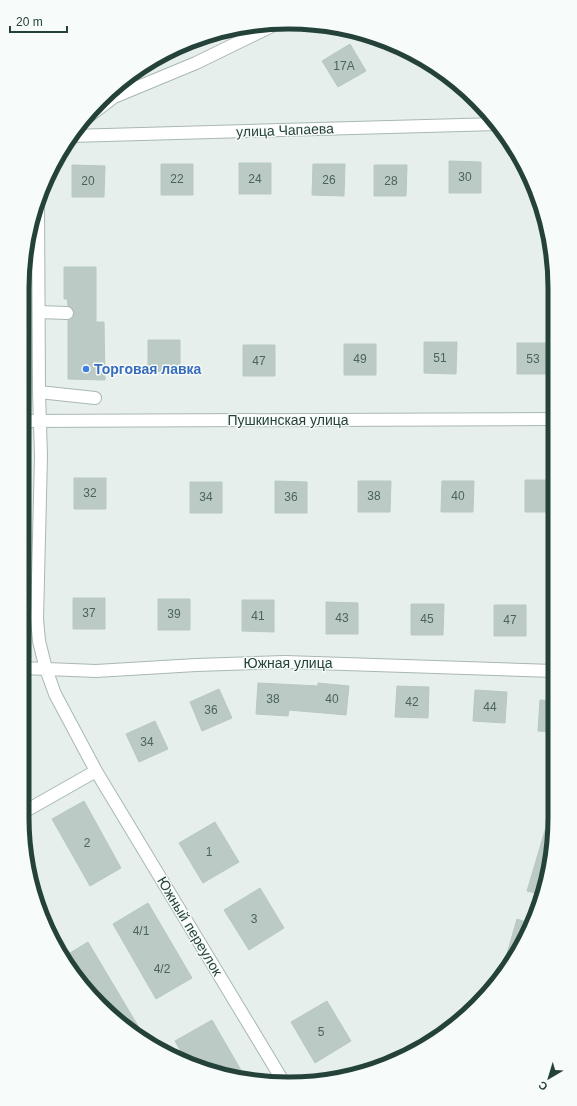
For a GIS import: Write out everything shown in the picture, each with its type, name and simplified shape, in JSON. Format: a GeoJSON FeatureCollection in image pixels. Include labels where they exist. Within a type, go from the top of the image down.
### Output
{"type":"FeatureCollection","features":[{"type":"Feature","properties":{"kind":"street"},"geometry":{"type":"LineString","coordinates":[[110,100],[114,97],[196,63],[264,30]]}},
{"type":"Feature","properties":{"kind":"street","name":"улица Чапаева"},"geometry":{"type":"LineString","coordinates":[[79,136],[489,124]]}},
{"type":"Feature","properties":{"kind":"street","name":"Южный переулок"},"geometry":{"type":"LineString","coordinates":[[38,220],[41,456],[37,619],[39,641],[46,669],[55,694],[96,771],[280,1077]]}},
{"type":"Feature","properties":{"kind":"street"},"geometry":{"type":"LineString","coordinates":[[39,312],[67,313]]}},
{"type":"Feature","properties":{"kind":"street"},"geometry":{"type":"LineString","coordinates":[[40,392],[96,398]]}},
{"type":"Feature","properties":{"kind":"street","name":"Пушкинская улица"},"geometry":{"type":"LineString","coordinates":[[29,421],[548,419]]}},
{"type":"Feature","properties":{"kind":"street","name":"Южная улица"},"geometry":{"type":"LineString","coordinates":[[29,668],[96,671],[196,665],[285,662],[548,671]]}},
{"type":"Feature","properties":{"kind":"street"},"geometry":{"type":"LineString","coordinates":[[29,809],[96,771]]}},
{"type":"Feature","properties":{"kind":"building"},"geometry":{"type":"Polygon","coordinates":[[[350,44],[366,71],[338,87],[322,61],[350,44]]]}},
{"type":"Feature","properties":{"kind":"building"},"geometry":{"type":"Polygon","coordinates":[[[449,161],[481,162],[481,193],[449,193],[449,161]]]}},
{"type":"Feature","properties":{"kind":"building"},"geometry":{"type":"Polygon","coordinates":[[[239,163],[271,163],[271,194],[239,194],[239,163]]]}},
{"type":"Feature","properties":{"kind":"building"},"geometry":{"type":"Polygon","coordinates":[[[161,164],[193,164],[193,195],[161,195],[161,164]]]}},
{"type":"Feature","properties":{"kind":"building"},"geometry":{"type":"Polygon","coordinates":[[[313,164],[345,164],[344,196],[312,195],[313,164]]]}},
{"type":"Feature","properties":{"kind":"building"},"geometry":{"type":"Polygon","coordinates":[[[72,165],[105,166],[104,197],[72,197],[72,165]]]}},
{"type":"Feature","properties":{"kind":"building"},"geometry":{"type":"Polygon","coordinates":[[[374,165],[407,165],[406,196],[374,196],[374,165]]]}},
{"type":"Feature","properties":{"kind":"building"},"geometry":{"type":"Polygon","coordinates":[[[64,267],[96,267],[96,322],[104,322],[105,380],[68,379],[68,320],[73,317],[74,313],[73,309],[68,306],[67,299],[64,299],[64,267]]]}},
{"type":"Feature","properties":{"kind":"building"},"geometry":{"type":"Polygon","coordinates":[[[148,340],[180,340],[180,372],[148,371],[148,340]]]}},
{"type":"Feature","properties":{"kind":"building"},"geometry":{"type":"Polygon","coordinates":[[[424,342],[457,342],[456,374],[424,373],[424,342]]]}},
{"type":"Feature","properties":{"kind":"building"},"geometry":{"type":"Polygon","coordinates":[[[517,343],[548,343],[548,374],[517,374],[517,343]]]}},
{"type":"Feature","properties":{"kind":"building"},"geometry":{"type":"Polygon","coordinates":[[[344,344],[376,344],[376,375],[344,375],[344,344]]]}},
{"type":"Feature","properties":{"kind":"building"},"geometry":{"type":"Polygon","coordinates":[[[243,345],[275,345],[275,376],[243,376],[243,345]]]}},
{"type":"Feature","properties":{"kind":"building"},"geometry":{"type":"Polygon","coordinates":[[[74,478],[106,478],[106,509],[74,509],[74,478]]]}},
{"type":"Feature","properties":{"kind":"building"},"geometry":{"type":"Polygon","coordinates":[[[525,480],[548,480],[548,512],[525,512],[525,480]]]}},
{"type":"Feature","properties":{"kind":"building"},"geometry":{"type":"Polygon","coordinates":[[[275,481],[307,482],[307,513],[275,513],[275,481]]]}},
{"type":"Feature","properties":{"kind":"building"},"geometry":{"type":"Polygon","coordinates":[[[358,481],[391,481],[390,512],[358,512],[358,481]]]}},
{"type":"Feature","properties":{"kind":"building"},"geometry":{"type":"Polygon","coordinates":[[[442,481],[474,481],[473,512],[441,512],[442,481]]]}},
{"type":"Feature","properties":{"kind":"building"},"geometry":{"type":"Polygon","coordinates":[[[190,482],[222,482],[222,513],[190,513],[190,482]]]}},
{"type":"Feature","properties":{"kind":"building"},"geometry":{"type":"Polygon","coordinates":[[[73,598],[105,598],[105,629],[73,629],[73,598]]]}},
{"type":"Feature","properties":{"kind":"building"},"geometry":{"type":"Polygon","coordinates":[[[158,599],[190,599],[190,630],[158,630],[158,599]]]}},
{"type":"Feature","properties":{"kind":"building"},"geometry":{"type":"Polygon","coordinates":[[[242,600],[274,600],[274,632],[242,631],[242,600]]]}},
{"type":"Feature","properties":{"kind":"building"},"geometry":{"type":"Polygon","coordinates":[[[326,602],[358,603],[358,634],[326,634],[326,602]]]}},
{"type":"Feature","properties":{"kind":"building"},"geometry":{"type":"Polygon","coordinates":[[[411,604],[444,604],[443,635],[411,635],[411,604]]]}},
{"type":"Feature","properties":{"kind":"building"},"geometry":{"type":"Polygon","coordinates":[[[494,605],[526,605],[526,636],[494,636],[494,605]]]}},
{"type":"Feature","properties":{"kind":"building"},"geometry":{"type":"Polygon","coordinates":[[[258,683],[318,686],[318,683],[349,686],[346,715],[289,710],[288,716],[256,714],[258,683]]]}},
{"type":"Feature","properties":{"kind":"building"},"geometry":{"type":"Polygon","coordinates":[[[397,686],[429,687],[428,718],[395,717],[397,686]]]}},
{"type":"Feature","properties":{"kind":"building"},"geometry":{"type":"Polygon","coordinates":[[[219,689],[232,718],[202,731],[190,702],[219,689]]]}},
{"type":"Feature","properties":{"kind":"building"},"geometry":{"type":"Polygon","coordinates":[[[475,690],[507,692],[505,723],[473,721],[475,690]]]}},
{"type":"Feature","properties":{"kind":"building"},"geometry":{"type":"Polygon","coordinates":[[[540,700],[548,701],[548,732],[538,731],[540,700]]]}},
{"type":"Feature","properties":{"kind":"building"},"geometry":{"type":"Polygon","coordinates":[[[155,721],[168,749],[139,762],[126,734],[155,721]]]}},
{"type":"Feature","properties":{"kind":"building"},"geometry":{"type":"Polygon","coordinates":[[[84,801],[121,868],[90,886],[52,819],[84,801]]]}},
{"type":"Feature","properties":{"kind":"building"},"geometry":{"type":"Polygon","coordinates":[[[215,822],[239,862],[203,883],[179,843],[215,822]]]}},
{"type":"Feature","properties":{"kind":"building"},"geometry":{"type":"Polygon","coordinates":[[[546,827],[547,827],[546,851],[536,893],[527,891],[546,827]]]}},
{"type":"Feature","properties":{"kind":"building"},"geometry":{"type":"Polygon","coordinates":[[[260,888],[284,928],[249,950],[224,910],[260,888]]]}},
{"type":"Feature","properties":{"kind":"building"},"geometry":{"type":"Polygon","coordinates":[[[148,903],[192,978],[156,999],[113,924],[148,903]]]}},
{"type":"Feature","properties":{"kind":"building"},"geometry":{"type":"Polygon","coordinates":[[[517,919],[526,922],[513,947],[505,960],[517,919]]]}},
{"type":"Feature","properties":{"kind":"building"},"geometry":{"type":"Polygon","coordinates":[[[88,942],[141,1030],[117,1013],[93,989],[68,954],[88,942]]]}},
{"type":"Feature","properties":{"kind":"building"},"geometry":{"type":"Polygon","coordinates":[[[327,1001],[351,1041],[315,1063],[291,1022],[327,1001]]]}},
{"type":"Feature","properties":{"kind":"building"},"geometry":{"type":"Polygon","coordinates":[[[212,1020],[243,1073],[205,1063],[183,1054],[175,1041],[212,1020]]]}},
{"type":"Feature","properties":{"kind":"place","name":"Торговая лавка"},"geometry":{"type":"Point","coordinates":[86,369]}}]}
